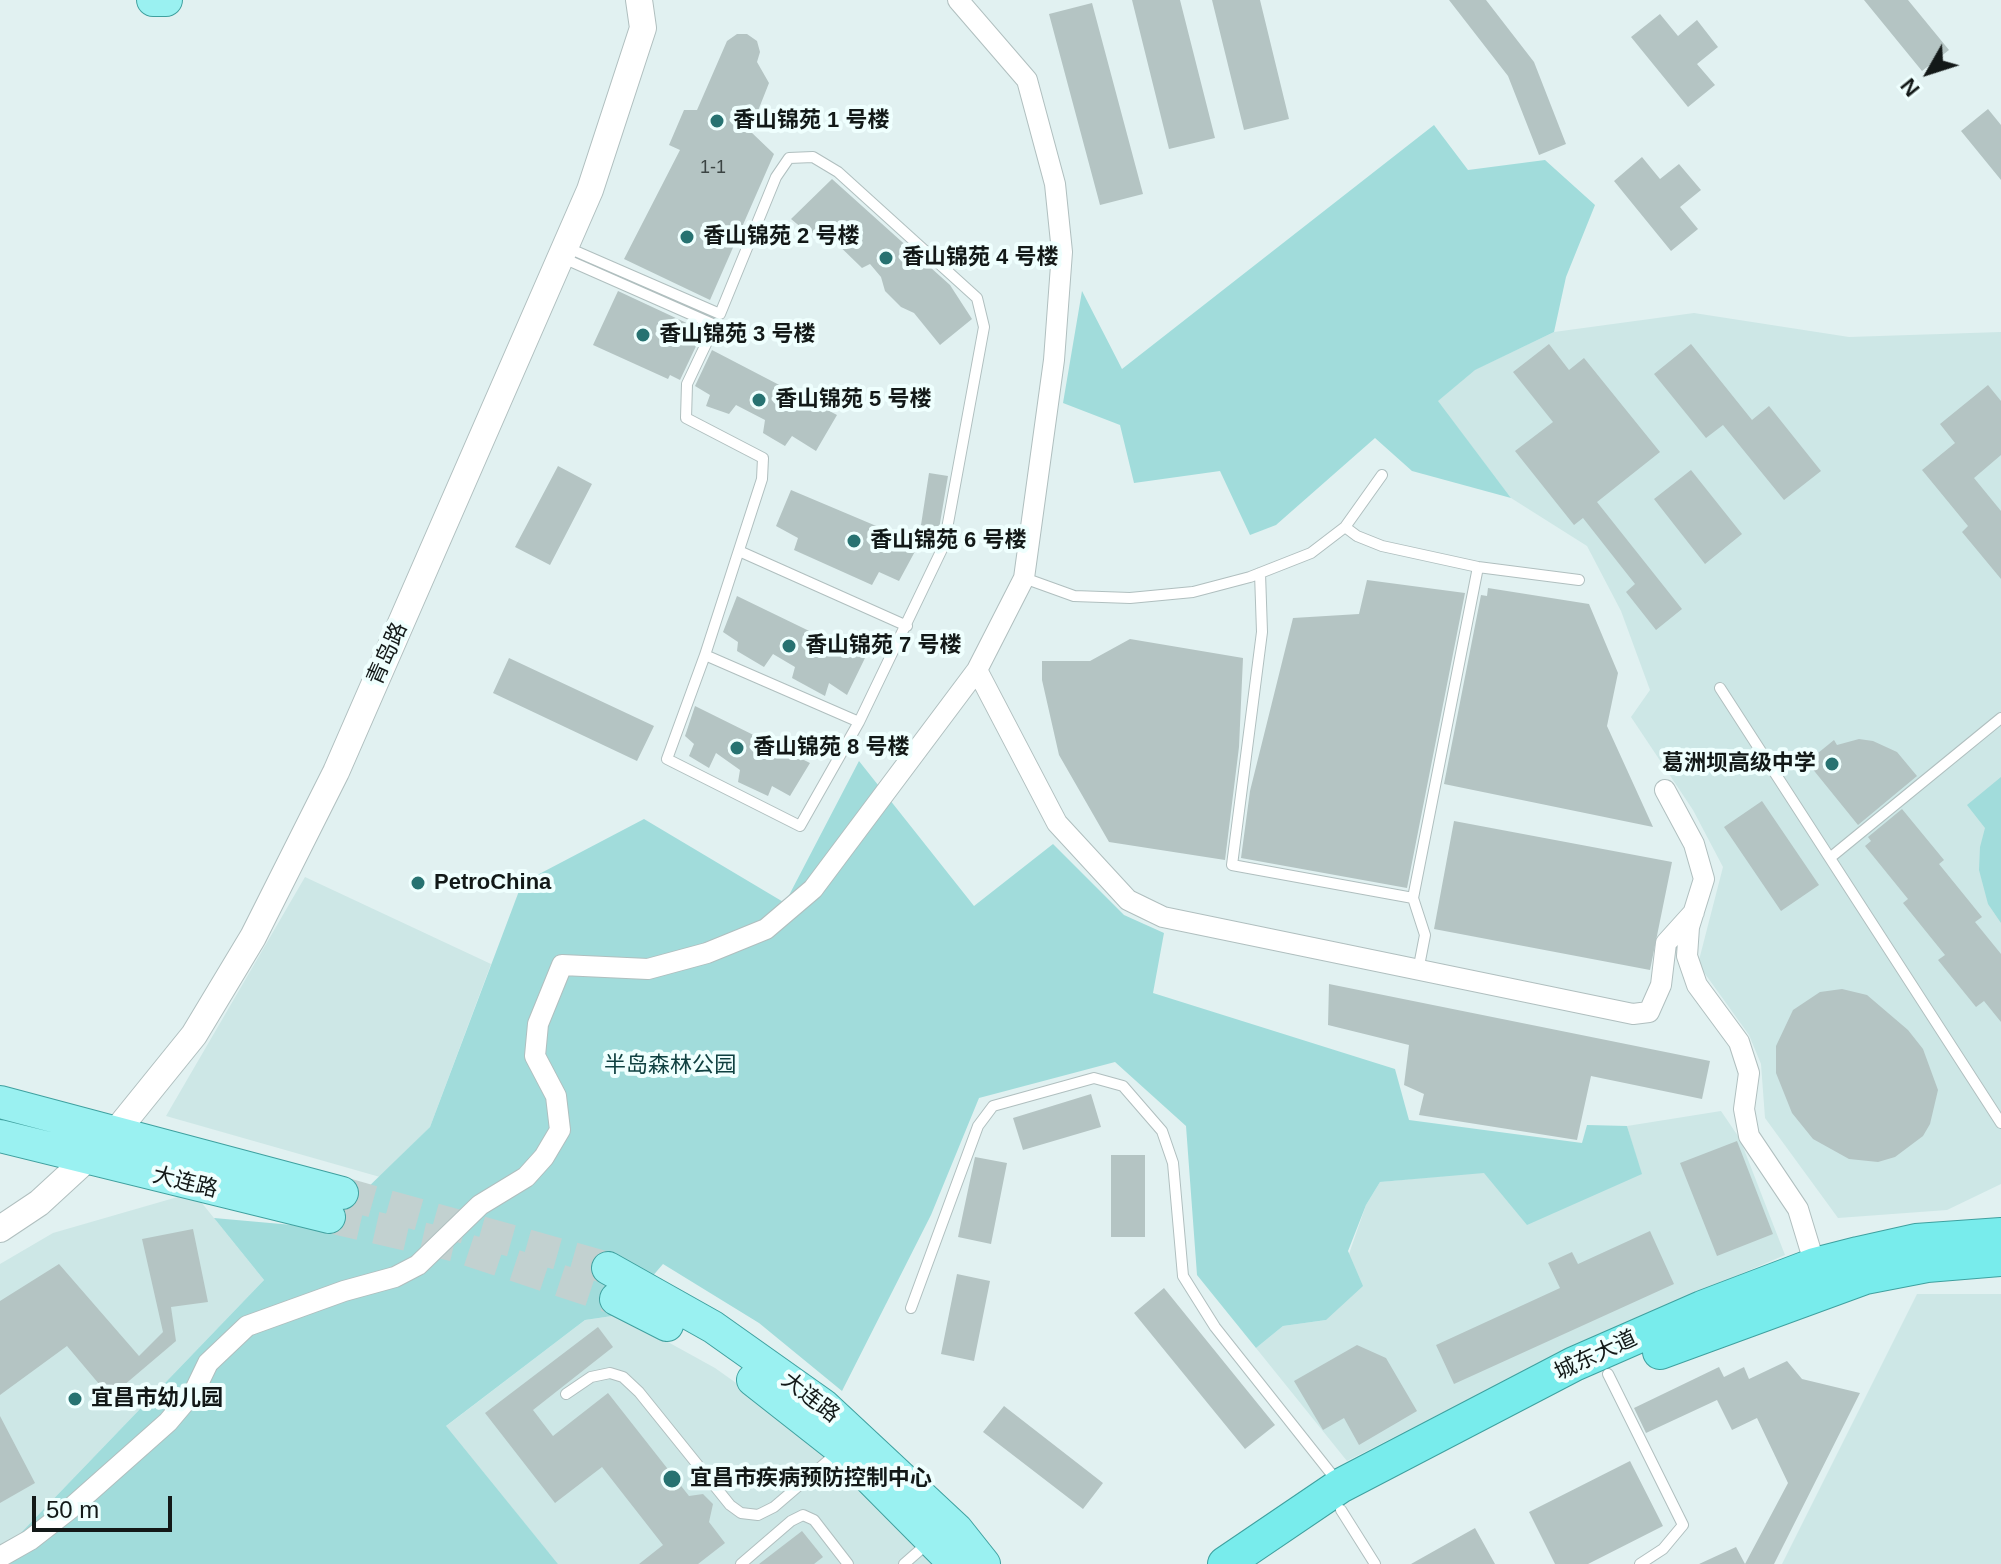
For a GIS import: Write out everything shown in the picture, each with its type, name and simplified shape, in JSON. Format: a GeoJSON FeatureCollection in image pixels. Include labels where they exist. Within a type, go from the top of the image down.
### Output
{"type":"FeatureCollection","features":[{"type":"Feature","properties":{"kind":"highway","name":"城东大道"},"geometry":{"type":"LineString","coordinates":[[1225,1564],[1574,1364],[1702,1308],[1815,1265],[1916,1241],[2001,1235]]}},
{"type":"Feature","properties":{"kind":"highway","name":"城东大道"},"geometry":{"type":"LineString","coordinates":[[1257,1564],[1341,1498],[1608,1374],[1710,1331],[1865,1277],[1927,1265],[2001,1259]]}},
{"type":"Feature","properties":{"kind":"main road"},"geometry":{"type":"LineString","coordinates":[[153,0],[166,0]]}},
{"type":"Feature","properties":{"kind":"main road","name":"大连路"},"geometry":{"type":"LineString","coordinates":[[0,1102],[114,1134],[336,1205],[89,1159],[0,1136]]}},
{"type":"Feature","properties":{"kind":"main road","name":"大连路"},"geometry":{"type":"LineString","coordinates":[[608,1268],[713,1327],[823,1405],[849,1443]]}},
{"type":"Feature","properties":{"kind":"main road","name":"大连路"},"geometry":{"type":"LineString","coordinates":[[616,1299],[678,1330],[849,1443],[942,1531],[984,1564]]}},
{"type":"Feature","properties":{"kind":"main road","name":"大连路"},"geometry":{"type":"LineString","coordinates":[[942,1531],[955,1564]]}},
{"type":"Feature","properties":{"kind":"street","name":"青岛路"},"geometry":{"type":"LineString","coordinates":[[0,1229],[39,1203],[114,1134],[194,1035],[253,937],[343,758],[590,190],[643,28],[639,0]]}},
{"type":"Feature","properties":{"kind":"street"},"geometry":{"type":"LineString","coordinates":[[0,1557],[30,1540],[71,1508],[168,1422],[195,1390],[208,1363],[228,1340],[247,1326],[315,1300],[395,1277],[418,1265],[480,1205],[526,1177],[544,1157],[560,1130],[556,1096],[535,1056],[538,1024],[562,965],[648,969],[707,953],[766,929],[813,889],[957,702],[977,670],[1024,578],[1054,360],[1062,252],[1056,198],[1027,80],[958,0]]}},
{"type":"Feature","properties":{"kind":"street"},"geometry":{"type":"LineString","coordinates":[[977,670],[1057,823],[1128,900],[1163,917],[1633,1014],[1649,1012],[1661,985],[1666,943],[1694,912]]}},
{"type":"Feature","properties":{"kind":"street"},"geometry":{"type":"LineString","coordinates":[[1665,790],[1694,844],[1704,879],[1694,912],[1687,956],[1697,985],[1739,1042],[1749,1073],[1744,1109],[1749,1136],[1798,1209],[1815,1265]]}},
{"type":"Feature","properties":{"kind":"lane"},"geometry":{"type":"LineString","coordinates":[[813,157],[838,172],[977,298],[984,327],[957,491],[944,545],[859,722],[800,826],[667,759],[705,655],[762,479],[763,458],[686,418],[687,384],[720,314],[776,177],[789,158],[813,157]]}},
{"type":"Feature","properties":{"kind":"lane"},"geometry":{"type":"LineString","coordinates":[[563,252],[720,314]]}},
{"type":"Feature","properties":{"kind":"lane"},"geometry":{"type":"LineString","coordinates":[[563,252],[715,325]]}},
{"type":"Feature","properties":{"kind":"lane"},"geometry":{"type":"LineString","coordinates":[[1024,578],[1074,596],[1130,598],[1193,592],[1260,573],[1311,553],[1345,527],[1382,475]]}},
{"type":"Feature","properties":{"kind":"lane"},"geometry":{"type":"LineString","coordinates":[[1345,527],[1357,536],[1382,546],[1478,567],[1579,580]]}},
{"type":"Feature","properties":{"kind":"lane"},"geometry":{"type":"LineString","coordinates":[[739,551],[907,626]]}},
{"type":"Feature","properties":{"kind":"lane"},"geometry":{"type":"LineString","coordinates":[[1418,971],[1425,935],[1413,898],[1478,567]]}},
{"type":"Feature","properties":{"kind":"lane"},"geometry":{"type":"LineString","coordinates":[[1260,573],[1262,632],[1232,865],[1413,898]]}},
{"type":"Feature","properties":{"kind":"lane"},"geometry":{"type":"LineString","coordinates":[[705,655],[859,722]]}},
{"type":"Feature","properties":{"kind":"lane"},"geometry":{"type":"LineString","coordinates":[[1720,688],[2001,1123]]}},
{"type":"Feature","properties":{"kind":"lane"},"geometry":{"type":"LineString","coordinates":[[1831,857],[2001,718]]}},
{"type":"Feature","properties":{"kind":"lane"},"geometry":{"type":"LineString","coordinates":[[911,1308],[978,1126],[993,1106],[1094,1078],[1123,1086],[1162,1131],[1173,1163],[1183,1276],[1215,1327],[1341,1498],[1375,1564]]}},
{"type":"Feature","properties":{"kind":"lane"},"geometry":{"type":"LineString","coordinates":[[566,1394],[591,1377],[610,1373],[623,1377],[639,1392],[730,1505],[741,1513],[758,1515],[774,1507],[849,1443]]}},
{"type":"Feature","properties":{"kind":"lane"},"geometry":{"type":"LineString","coordinates":[[1608,1374],[1683,1525],[1663,1549],[1640,1564]]}},
{"type":"Feature","properties":{"kind":"lane"},"geometry":{"type":"LineString","coordinates":[[741,1564],[791,1521],[803,1515],[814,1520],[848,1564]]}},
{"type":"Feature","properties":{"kind":"lane"},"geometry":{"type":"LineString","coordinates":[[904,1564],[942,1531]]}},
{"type":"Feature","properties":{"kind":"shaded area","name":"葛洲坝高级中学"},"geometry":{"type":"Polygon","coordinates":[[[1694,313],[1849,337],[2001,332],[2001,1184],[1947,1210],[1838,1218],[1765,1118],[1761,1064],[1749,1035],[1698,964],[1723,867],[1693,810],[1631,717],[1650,690],[1621,611],[1587,546],[1511,498],[1437,401],[1474,370],[1554,332],[1694,313]]]}},
{"type":"Feature","properties":{"kind":"shaded area"},"geometry":{"type":"Polygon","coordinates":[[[305,877],[491,964],[430,1127],[380,1177],[166,1116],[305,877]]]}},
{"type":"Feature","properties":{"kind":"shaded area"},"geometry":{"type":"Polygon","coordinates":[[[1721,1111],[1740,1139],[1785,1255],[1580,1343],[1347,1461],[1256,1348],[1283,1326],[1326,1320],[1366,1205],[1380,1182],[1484,1172],[1641,1174],[1627,1126],[1721,1111]]]}},
{"type":"Feature","properties":{"kind":"shaded area","name":"宜昌市幼儿园"},"geometry":{"type":"Polygon","coordinates":[[[181,1196],[197,1197],[264,1280],[14,1540],[0,1547],[0,1264],[53,1233],[181,1196]]]}},
{"type":"Feature","properties":{"kind":"shaded area"},"geometry":{"type":"Polygon","coordinates":[[[1917,1294],[2001,1294],[2001,1564],[1782,1564],[1917,1294]]]}},
{"type":"Feature","properties":{"kind":"shaded area","name":"宜昌市疾病预防控制中心"},"geometry":{"type":"Polygon","coordinates":[[[619,1315],[715,1368],[801,1429],[938,1564],[558,1564],[445,1427],[585,1320],[619,1315]]]}},
{"type":"Feature","properties":{"kind":"green space"},"geometry":{"type":"Polygon","coordinates":[[[1434,125],[1468,170],[1545,160],[1595,205],[1566,277],[1554,332],[1475,370],[1438,401],[1511,498],[1412,471],[1375,438],[1276,525],[1250,535],[1220,471],[1134,483],[1120,425],[1063,403],[1082,291],[1122,369],[1434,125]]]}},
{"type":"Feature","properties":{"kind":"green space","name":"半岛森林公园"},"geometry":{"type":"Polygon","coordinates":[[[859,761],[974,906],[1053,844],[1124,915],[1164,933],[1153,993],[1395,1069],[1409,1120],[1582,1143],[1587,1125],[1627,1126],[1642,1174],[1527,1225],[1484,1173],[1380,1182],[1366,1205],[1348,1251],[1363,1286],[1326,1320],[1283,1326],[1256,1348],[1197,1275],[1186,1126],[1115,1062],[979,1098],[931,1215],[842,1391],[759,1323],[663,1264],[619,1315],[585,1320],[446,1426],[558,1564],[0,1564],[14,1540],[264,1280],[214,1218],[326,1228],[430,1127],[522,883],[644,819],[785,903],[859,761]]]}},
{"type":"Feature","properties":{"kind":"green space"},"geometry":{"type":"Polygon","coordinates":[[[2001,777],[2001,923],[1988,904],[1979,870],[1985,828],[1967,805],[2001,777]]]}},
{"type":"Feature","properties":{"kind":"building"},"geometry":{"type":"Polygon","coordinates":[[[1132,0],[1180,0],[1215,138],[1169,149],[1132,0]]]}},
{"type":"Feature","properties":{"kind":"building"},"geometry":{"type":"Polygon","coordinates":[[[1212,0],[1260,0],[1289,119],[1244,130],[1212,0]]]}},
{"type":"Feature","properties":{"kind":"building"},"geometry":{"type":"Polygon","coordinates":[[[1449,0],[1486,0],[1534,62],[1566,144],[1539,155],[1508,76],[1449,0]]]}},
{"type":"Feature","properties":{"kind":"building"},"geometry":{"type":"Polygon","coordinates":[[[1864,0],[1908,0],[1949,50],[1922,71],[1864,0]]]}},
{"type":"Feature","properties":{"kind":"building"},"geometry":{"type":"Polygon","coordinates":[[[1092,3],[1143,194],[1100,205],[1049,14],[1092,3]]]}},
{"type":"Feature","properties":{"kind":"building"},"geometry":{"type":"Polygon","coordinates":[[[1660,14],[1678,36],[1697,20],[1718,47],[1697,64],[1715,85],[1688,107],[1631,37],[1660,14]]]}},
{"type":"Feature","properties":{"kind":"building"},"geometry":{"type":"Polygon","coordinates":[[[737,34],[747,34],[757,41],[760,52],[757,62],[769,83],[750,131],[774,154],[710,300],[624,259],[680,150],[669,145],[684,110],[697,110],[727,41],[737,34]]]}},
{"type":"Feature","properties":{"kind":"building"},"geometry":{"type":"Polygon","coordinates":[[[1988,109],[2001,125],[2001,180],[1961,131],[1988,109]]]}},
{"type":"Feature","properties":{"kind":"building"},"geometry":{"type":"Polygon","coordinates":[[[1642,157],[1660,179],[1679,164],[1701,190],[1680,207],[1698,229],[1671,251],[1614,181],[1642,157]]]}},
{"type":"Feature","properties":{"kind":"building","name":"香山锦苑 4 号楼"},"geometry":{"type":"Polygon","coordinates":[[[832,179],[950,285],[972,319],[940,345],[914,313],[901,307],[885,291],[881,277],[870,264],[862,268],[826,233],[808,233],[791,219],[832,179]]]}},
{"type":"Feature","properties":{"kind":"building","name":"香山锦苑 3 号楼"},"geometry":{"type":"Polygon","coordinates":[[[618,291],[693,326],[687,337],[698,342],[680,380],[670,375],[668,379],[593,345],[618,291]]]}},
{"type":"Feature","properties":{"kind":"building"},"geometry":{"type":"Polygon","coordinates":[[[1549,344],[1569,370],[1584,358],[1660,452],[1597,502],[1682,609],[1656,630],[1626,592],[1635,584],[1583,518],[1574,525],[1515,451],[1553,422],[1513,372],[1549,344]]]}},
{"type":"Feature","properties":{"kind":"building"},"geometry":{"type":"Polygon","coordinates":[[[1691,344],[1752,420],[1769,406],[1821,471],[1784,500],[1723,425],[1706,438],[1654,374],[1691,344]]]}},
{"type":"Feature","properties":{"kind":"building","name":"香山锦苑 5 号楼"},"geometry":{"type":"Polygon","coordinates":[[[712,350],[837,415],[816,451],[792,436],[785,446],[763,433],[765,420],[736,405],[729,414],[706,406],[710,395],[695,386],[712,350]]]}},
{"type":"Feature","properties":{"kind":"building"},"geometry":{"type":"Polygon","coordinates":[[[1988,385],[2001,401],[2001,455],[1974,478],[2001,511],[2001,579],[1962,532],[1968,526],[1922,470],[1955,443],[1940,424],[1988,385]]]}},
{"type":"Feature","properties":{"kind":"building"},"geometry":{"type":"Polygon","coordinates":[[[558,466],[592,484],[550,565],[515,547],[558,466]]]}},
{"type":"Feature","properties":{"kind":"building"},"geometry":{"type":"Polygon","coordinates":[[[1691,470],[1742,534],[1705,564],[1654,499],[1691,470]]]}},
{"type":"Feature","properties":{"kind":"building"},"geometry":{"type":"Polygon","coordinates":[[[929,473],[948,476],[939,529],[921,525],[929,473]]]}},
{"type":"Feature","properties":{"kind":"building","name":"香山锦苑 6 号楼"},"geometry":{"type":"Polygon","coordinates":[[[791,490],[919,544],[899,581],[879,572],[872,585],[794,550],[798,538],[776,526],[791,490]]]}},
{"type":"Feature","properties":{"kind":"building"},"geometry":{"type":"Polygon","coordinates":[[[1367,580],[1465,593],[1407,888],[1241,858],[1250,791],[1293,618],[1359,614],[1367,580]]]}},
{"type":"Feature","properties":{"kind":"building"},"geometry":{"type":"Polygon","coordinates":[[[1488,588],[1589,604],[1618,673],[1607,726],[1653,827],[1444,784],[1481,595],[1487,596],[1488,588]]]}},
{"type":"Feature","properties":{"kind":"building","name":"香山锦苑 7 号楼"},"geometry":{"type":"Polygon","coordinates":[[[737,596],[865,658],[847,695],[829,683],[825,696],[792,678],[795,667],[773,654],[764,667],[737,651],[738,642],[723,632],[737,596]]]}},
{"type":"Feature","properties":{"kind":"building"},"geometry":{"type":"Polygon","coordinates":[[[1130,639],[1243,658],[1239,747],[1225,860],[1109,842],[1059,755],[1042,680],[1042,661],[1090,661],[1130,639]]]}},
{"type":"Feature","properties":{"kind":"building"},"geometry":{"type":"Polygon","coordinates":[[[509,658],[654,726],[637,761],[493,693],[509,658]]]}},
{"type":"Feature","properties":{"kind":"building","name":"香山锦苑 8 号楼"},"geometry":{"type":"Polygon","coordinates":[[[695,706],[810,763],[790,796],[772,786],[768,796],[738,782],[740,770],[716,753],[709,768],[689,756],[694,744],[685,736],[695,706]]]}},
{"type":"Feature","properties":{"kind":"building"},"geometry":{"type":"Polygon","coordinates":[[[1859,739],[1873,741],[1897,752],[1917,776],[1858,825],[1807,762],[1834,740],[1837,745],[1859,739]]]}},
{"type":"Feature","properties":{"kind":"building"},"geometry":{"type":"Polygon","coordinates":[[[1762,801],[1819,885],[1781,911],[1724,827],[1762,801]]]}},
{"type":"Feature","properties":{"kind":"building"},"geometry":{"type":"Polygon","coordinates":[[[1902,809],[1944,860],[1939,864],[1982,917],[1975,922],[2001,954],[2001,1022],[1984,1001],[1976,1007],[1938,960],[1945,955],[1903,903],[1908,899],[1865,846],[1871,841],[1868,837],[1902,809]]]}},
{"type":"Feature","properties":{"kind":"building"},"geometry":{"type":"Polygon","coordinates":[[[1454,821],[1672,862],[1650,970],[1434,929],[1454,821]]]}},
{"type":"Feature","properties":{"kind":"building"},"geometry":{"type":"Polygon","coordinates":[[[1329,984],[1710,1061],[1702,1099],[1591,1076],[1577,1140],[1419,1115],[1424,1094],[1404,1085],[1409,1045],[1328,1025],[1329,984]]]}},
{"type":"Feature","properties":{"kind":"building"},"geometry":{"type":"Polygon","coordinates":[[[1842,989],[1867,995],[1908,1030],[1923,1049],[1938,1090],[1930,1124],[1923,1136],[1895,1157],[1878,1162],[1849,1159],[1813,1139],[1792,1113],[1776,1073],[1776,1046],[1793,1010],[1820,992],[1842,989]]]}},
{"type":"Feature","properties":{"kind":"building"},"geometry":{"type":"Polygon","coordinates":[[[1091,1094],[1101,1127],[1023,1150],[1013,1118],[1091,1094]]]}},
{"type":"Feature","properties":{"kind":"building"},"geometry":{"type":"Polygon","coordinates":[[[1737,1141],[1773,1234],[1717,1256],[1680,1163],[1737,1141]]]}},
{"type":"Feature","properties":{"kind":"building"},"geometry":{"type":"Polygon","coordinates":[[[1111,1155],[1145,1155],[1145,1237],[1111,1237],[1111,1155]]]}},
{"type":"Feature","properties":{"kind":"building"},"geometry":{"type":"Polygon","coordinates":[[[975,1157],[1007,1163],[991,1244],[958,1237],[975,1157]]]}},
{"type":"Feature","properties":{"kind":"building"},"geometry":{"type":"Polygon","coordinates":[[[193,1229],[208,1302],[171,1307],[176,1341],[110,1397],[67,1346],[0,1395],[0,1301],[59,1264],[139,1356],[163,1332],[142,1239],[193,1229]]]}},
{"type":"Feature","properties":{"kind":"building"},"geometry":{"type":"Polygon","coordinates":[[[1650,1231],[1674,1284],[1454,1384],[1436,1345],[1560,1288],[1548,1263],[1572,1252],[1578,1264],[1650,1231]]]}},
{"type":"Feature","properties":{"kind":"building"},"geometry":{"type":"Polygon","coordinates":[[[957,1274],[990,1281],[974,1361],[941,1354],[957,1274]]]}},
{"type":"Feature","properties":{"kind":"building"},"geometry":{"type":"Polygon","coordinates":[[[1164,1288],[1275,1425],[1245,1449],[1134,1313],[1164,1288]]]}},
{"type":"Feature","properties":{"kind":"building"},"geometry":{"type":"Polygon","coordinates":[[[598,1327],[613,1347],[533,1410],[553,1436],[608,1393],[689,1496],[703,1494],[713,1504],[709,1522],[725,1543],[698,1564],[639,1564],[663,1545],[602,1467],[555,1503],[485,1413],[598,1327]]]}},
{"type":"Feature","properties":{"kind":"building"},"geometry":{"type":"Polygon","coordinates":[[[1357,1345],[1386,1358],[1417,1411],[1359,1445],[1344,1418],[1323,1430],[1294,1381],[1357,1345]]]}},
{"type":"Feature","properties":{"kind":"building"},"geometry":{"type":"Polygon","coordinates":[[[1787,1361],[1802,1379],[1860,1393],[1774,1564],[1745,1564],[1788,1483],[1757,1418],[1732,1430],[1717,1400],[1646,1433],[1634,1408],[1719,1367],[1724,1377],[1744,1367],[1749,1379],[1787,1361]]]}},
{"type":"Feature","properties":{"kind":"building"},"geometry":{"type":"Polygon","coordinates":[[[1004,1406],[1103,1483],[1083,1509],[983,1432],[1004,1406]]]}},
{"type":"Feature","properties":{"kind":"building"},"geometry":{"type":"Polygon","coordinates":[[[0,1416],[35,1483],[0,1503],[0,1416]]]}},
{"type":"Feature","properties":{"kind":"building"},"geometry":{"type":"Polygon","coordinates":[[[1630,1461],[1663,1526],[1588,1564],[1555,1564],[1529,1512],[1630,1461]]]}},
{"type":"Feature","properties":{"kind":"building"},"geometry":{"type":"Polygon","coordinates":[[[1475,1528],[1495,1564],[1411,1564],[1475,1528]]]}},
{"type":"Feature","properties":{"kind":"building"},"geometry":{"type":"Polygon","coordinates":[[[802,1531],[823,1557],[814,1564],[759,1564],[802,1531]]]}},
{"type":"Feature","properties":{"kind":"building"},"geometry":{"type":"Polygon","coordinates":[[[1736,1547],[1745,1564],[1699,1564],[1736,1547]]]}},
{"type":"Feature","properties":{"kind":"tunnel"},"geometry":{"type":"LineString","coordinates":[[342,1193],[608,1268]]}},
{"type":"Feature","properties":{"kind":"tunnel"},"geometry":{"type":"LineString","coordinates":[[329,1217],[456,1246],[616,1299]]}},
{"type":"Feature","properties":{"kind":"place","name":"香山锦苑 1 号楼"},"geometry":{"type":"Point","coordinates":[717,121]}},
{"type":"Feature","properties":{"kind":"place","name":"香山锦苑 2 号楼"},"geometry":{"type":"Point","coordinates":[687,237]}},
{"type":"Feature","properties":{"kind":"place","name":"香山锦苑 4 号楼"},"geometry":{"type":"Point","coordinates":[886,258]}},
{"type":"Feature","properties":{"kind":"place","name":"香山锦苑 3 号楼"},"geometry":{"type":"Point","coordinates":[643,335]}},
{"type":"Feature","properties":{"kind":"place","name":"香山锦苑 5 号楼"},"geometry":{"type":"Point","coordinates":[759,400]}},
{"type":"Feature","properties":{"kind":"place","name":"香山锦苑 6 号楼"},"geometry":{"type":"Point","coordinates":[854,541]}},
{"type":"Feature","properties":{"kind":"place","name":"香山锦苑 7 号楼"},"geometry":{"type":"Point","coordinates":[789,646]}},
{"type":"Feature","properties":{"kind":"place","name":"香山锦苑 8 号楼"},"geometry":{"type":"Point","coordinates":[737,748]}},
{"type":"Feature","properties":{"kind":"place","name":"葛洲坝高级中学"},"geometry":{"type":"Point","coordinates":[1832,764]}},
{"type":"Feature","properties":{"kind":"place","name":"PetroChina"},"geometry":{"type":"Point","coordinates":[418,883]}},
{"type":"Feature","properties":{"kind":"place","name":"宜昌市幼儿园"},"geometry":{"type":"Point","coordinates":[75,1399]}},
{"type":"Feature","properties":{"kind":"place","name":"宜昌市疾病预防控制中心"},"geometry":{"type":"Point","coordinates":[672,1479]}}]}
